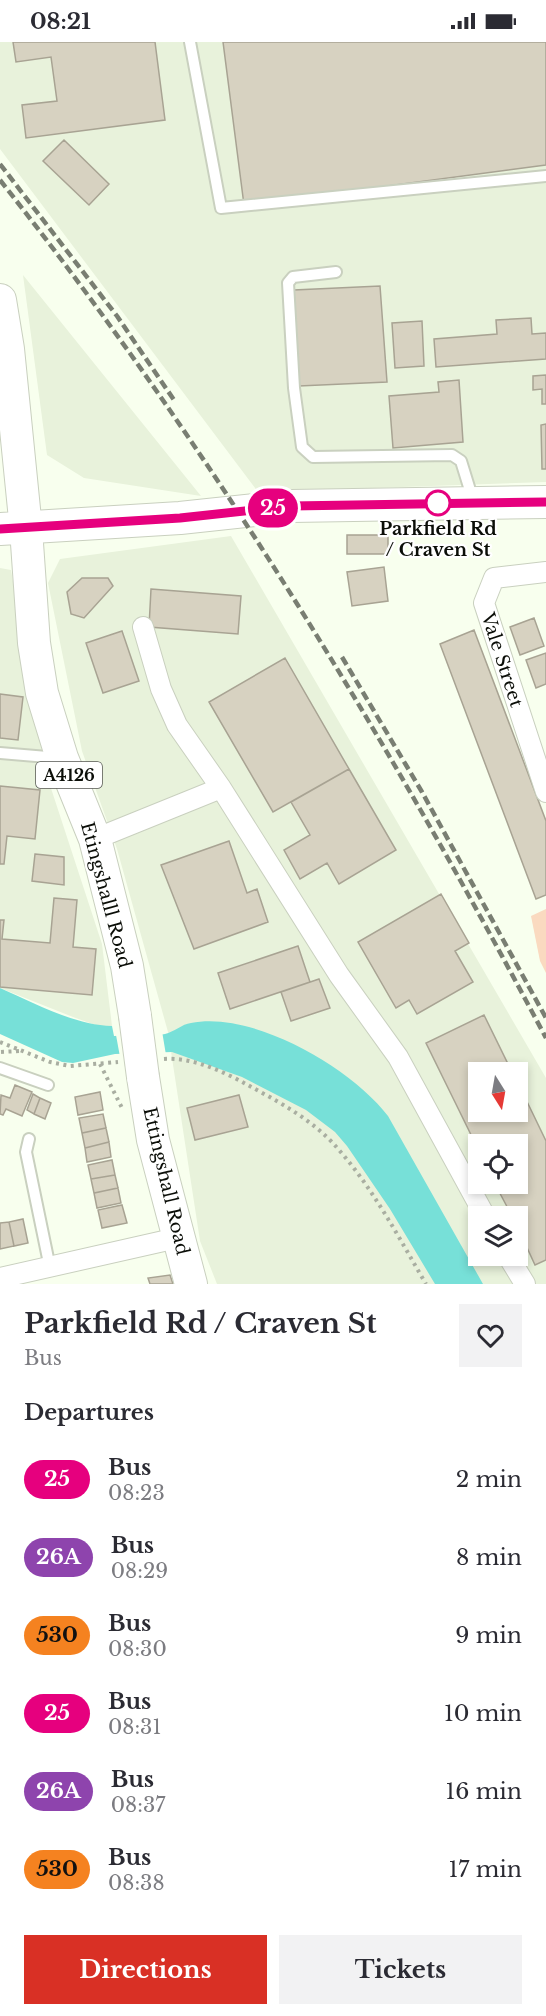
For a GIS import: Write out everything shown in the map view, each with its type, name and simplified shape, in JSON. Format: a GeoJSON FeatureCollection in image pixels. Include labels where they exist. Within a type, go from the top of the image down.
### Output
{"type":"FeatureCollection","features":[{"type":"Feature","properties":{"kind":"main road","name":"A4126"},"geometry":{"type":"LineString","coordinates":[[0,300],[8,349],[13,529]]}},
{"type":"Feature","properties":{"kind":"main road"},"geometry":{"type":"LineString","coordinates":[[13,529],[180,518],[291,506],[546,502]]}},
{"type":"Feature","properties":{"kind":"main road","name":"Etingshalll Road"},"geometry":{"type":"LineString","coordinates":[[13,529],[42,693],[62,758],[95,840],[127,966],[141,1066]]}},
{"type":"Feature","properties":{"kind":"main road","name":"Ettingshall Road"},"geometry":{"type":"LineString","coordinates":[[141,1066],[153,1140],[191,1284]]}},
{"type":"Feature","properties":{"kind":"street","name":"Vale Street"},"geometry":{"type":"LineString","coordinates":[[544,782],[484,603],[494,578],[546,572]]}},
{"type":"Feature","properties":{"kind":"street"},"geometry":{"type":"LineString","coordinates":[[143,627],[161,689],[177,725],[221,788],[339,975],[398,1057],[480,1206]]}},
{"type":"Feature","properties":{"kind":"street"},"geometry":{"type":"LineString","coordinates":[[95,840],[221,788]]}},
{"type":"Feature","properties":{"kind":"street"},"geometry":{"type":"LineString","coordinates":[[0,1278],[51,1276],[177,1238]]}},
{"type":"Feature","properties":{"kind":"street"},"geometry":{"type":"LineString","coordinates":[[514,1266],[525,1284]]}},
{"type":"Feature","properties":{"kind":"lane"},"geometry":{"type":"LineString","coordinates":[[190,42],[221,208],[546,176]]}},
{"type":"Feature","properties":{"kind":"lane"},"geometry":{"type":"LineString","coordinates":[[336,272],[293,276],[288,283],[294,388],[302,447],[313,457],[452,455],[461,461],[474,504]]}},
{"type":"Feature","properties":{"kind":"lane"},"geometry":{"type":"LineString","coordinates":[[0,753],[62,758]]}},
{"type":"Feature","properties":{"kind":"lane"},"geometry":{"type":"LineString","coordinates":[[0,1068],[48,1085]]}},
{"type":"Feature","properties":{"kind":"lane"},"geometry":{"type":"LineString","coordinates":[[28,1138],[26,1152],[51,1276]]}},
{"type":"Feature","properties":{"kind":"path"},"geometry":{"type":"LineString","coordinates":[[0,1042],[70,1066],[141,1066],[178,1058],[234,1078],[308,1121],[339,1148],[380,1205],[426,1284]]}},
{"type":"Feature","properties":{"kind":"path"},"geometry":{"type":"LineString","coordinates":[[0,1052],[24,1051]]}},
{"type":"Feature","properties":{"kind":"shaded area"},"geometry":{"type":"Polygon","coordinates":[[[0,42],[546,42],[546,482],[258,492],[0,149],[0,42]]]}},
{"type":"Feature","properties":{"kind":"shaded area"},"geometry":{"type":"Polygon","coordinates":[[[23,275],[201,496],[84,478],[47,455],[23,275]]]}},
{"type":"Feature","properties":{"kind":"shaded area"},"geometry":{"type":"Polygon","coordinates":[[[231,536],[546,1078],[546,1284],[217,1284],[200,1241],[168,1032],[117,849],[82,751],[48,583],[60,559],[231,536]]]}},
{"type":"Feature","properties":{"kind":"shaded area"},"geometry":{"type":"Polygon","coordinates":[[[0,568],[11,570],[46,773],[102,944],[112,1026],[98,1026],[0,988],[0,568]]]}},
{"type":"Feature","properties":{"kind":"shaded area"},"geometry":{"type":"Polygon","coordinates":[[[546,909],[546,973],[540,961],[531,916],[546,909]]]}},
{"type":"Feature","properties":{"kind":"water"},"geometry":{"type":"Polygon","coordinates":[[[0,988],[83,1022],[112,1026],[114,1036],[159,1035],[188,1024],[216,1021],[242,1025],[271,1034],[299,1047],[351,1079],[388,1116],[468,1257],[468,1266],[473,1266],[483,1284],[435,1284],[390,1209],[347,1146],[335,1132],[306,1110],[242,1077],[172,1052],[115,1054],[73,1063],[62,1062],[0,1034],[0,988]]]}},
{"type":"Feature","properties":{"kind":"pier"},"geometry":{"type":"Polygon","coordinates":[[[114,1024],[116,1033],[162,1031],[166,1055],[120,1057],[114,1024]]]}},
{"type":"Feature","properties":{"kind":"building"},"geometry":{"type":"Polygon","coordinates":[[[13,42],[155,42],[165,120],[26,138],[22,105],[57,101],[51,57],[16,62],[13,42]]]}},
{"type":"Feature","properties":{"kind":"building"},"geometry":{"type":"Polygon","coordinates":[[[223,42],[546,42],[546,165],[244,205],[223,42]]]}},
{"type":"Feature","properties":{"kind":"building"},"geometry":{"type":"Polygon","coordinates":[[[64,140],[109,184],[89,205],[43,161],[64,140]]]}},
{"type":"Feature","properties":{"kind":"building"},"geometry":{"type":"Polygon","coordinates":[[[380,286],[387,382],[299,386],[294,290],[380,286]]]}},
{"type":"Feature","properties":{"kind":"building"},"geometry":{"type":"Polygon","coordinates":[[[531,318],[532,334],[546,333],[546,359],[436,367],[434,339],[497,334],[496,320],[531,318]]]}},
{"type":"Feature","properties":{"kind":"building"},"geometry":{"type":"Polygon","coordinates":[[[422,321],[424,366],[395,368],[392,323],[422,321]]]}},
{"type":"Feature","properties":{"kind":"building"},"geometry":{"type":"Polygon","coordinates":[[[546,375],[546,404],[542,404],[542,389],[533,390],[533,376],[546,375]]]}},
{"type":"Feature","properties":{"kind":"building"},"geometry":{"type":"Polygon","coordinates":[[[459,380],[463,442],[393,448],[389,396],[439,392],[438,382],[459,380]]]}},
{"type":"Feature","properties":{"kind":"building"},"geometry":{"type":"Polygon","coordinates":[[[546,424],[546,469],[542,469],[541,425],[546,424]]]}},
{"type":"Feature","properties":{"kind":"building"},"geometry":{"type":"Polygon","coordinates":[[[347,535],[388,535],[388,554],[347,554],[347,535]]]}},
{"type":"Feature","properties":{"kind":"building"},"geometry":{"type":"Polygon","coordinates":[[[384,567],[388,601],[352,606],[347,572],[384,567]]]}},
{"type":"Feature","properties":{"kind":"building"},"geometry":{"type":"Polygon","coordinates":[[[82,578],[108,578],[113,586],[84,618],[71,614],[67,592],[82,578]]]}},
{"type":"Feature","properties":{"kind":"building"},"geometry":{"type":"Polygon","coordinates":[[[151,589],[241,596],[238,634],[149,627],[151,589]]]}},
{"type":"Feature","properties":{"kind":"building"},"geometry":{"type":"Polygon","coordinates":[[[534,618],[544,646],[520,655],[510,627],[534,618]]]}},
{"type":"Feature","properties":{"kind":"building"},"geometry":{"type":"Polygon","coordinates":[[[474,630],[546,821],[546,895],[536,899],[440,644],[474,630]]]}},
{"type":"Feature","properties":{"kind":"building"},"geometry":{"type":"Polygon","coordinates":[[[122,631],[139,681],[103,693],[86,643],[122,631]]]}},
{"type":"Feature","properties":{"kind":"building"},"geometry":{"type":"Polygon","coordinates":[[[546,653],[546,684],[536,688],[526,660],[546,653]]]}},
{"type":"Feature","properties":{"kind":"building"},"geometry":{"type":"Polygon","coordinates":[[[285,658],[349,769],[273,812],[209,702],[285,658]]]}},
{"type":"Feature","properties":{"kind":"building"},"geometry":{"type":"Polygon","coordinates":[[[0,694],[23,697],[18,740],[0,738],[0,694]]]}},
{"type":"Feature","properties":{"kind":"building"},"geometry":{"type":"Polygon","coordinates":[[[349,769],[396,850],[339,884],[327,863],[300,879],[284,850],[310,835],[291,802],[349,769]]]}},
{"type":"Feature","properties":{"kind":"building"},"geometry":{"type":"Polygon","coordinates":[[[0,786],[40,790],[35,839],[7,836],[4,864],[0,864],[0,786]]]}},
{"type":"Feature","properties":{"kind":"building"},"geometry":{"type":"Polygon","coordinates":[[[229,841],[247,893],[257,889],[268,922],[194,949],[161,865],[229,841]]]}},
{"type":"Feature","properties":{"kind":"building"},"geometry":{"type":"Polygon","coordinates":[[[35,854],[64,857],[64,885],[32,881],[35,854]]]}},
{"type":"Feature","properties":{"kind":"building"},"geometry":{"type":"Polygon","coordinates":[[[441,894],[469,943],[455,951],[473,982],[417,1014],[409,1000],[396,1008],[358,942],[441,894]]]}},
{"type":"Feature","properties":{"kind":"building"},"geometry":{"type":"Polygon","coordinates":[[[54,898],[77,900],[73,947],[96,949],[92,995],[0,987],[0,920],[4,920],[2,939],[50,943],[54,898]]]}},
{"type":"Feature","properties":{"kind":"building"},"geometry":{"type":"Polygon","coordinates":[[[298,946],[310,982],[230,1009],[218,973],[298,946]]]}},
{"type":"Feature","properties":{"kind":"building"},"geometry":{"type":"Polygon","coordinates":[[[319,979],[330,1008],[291,1021],[281,992],[319,979]]]}},
{"type":"Feature","properties":{"kind":"building"},"geometry":{"type":"Polygon","coordinates":[[[484,1015],[507,1062],[468,1062],[468,1122],[528,1122],[528,1104],[546,1141],[546,1260],[535,1265],[528,1250],[528,1206],[507,1206],[500,1194],[528,1194],[528,1134],[471,1134],[426,1043],[484,1015]]]}},
{"type":"Feature","properties":{"kind":"building"},"geometry":{"type":"Polygon","coordinates":[[[15,1085],[32,1092],[22,1116],[6,1109],[3,1115],[0,1114],[1,1095],[10,1098],[15,1085]]]}},
{"type":"Feature","properties":{"kind":"building"},"geometry":{"type":"Polygon","coordinates":[[[100,1092],[103,1110],[78,1115],[75,1097],[100,1092]]]}},
{"type":"Feature","properties":{"kind":"building"},"geometry":{"type":"Polygon","coordinates":[[[33,1094],[40,1098],[34,1114],[27,1110],[33,1094]]]}},
{"type":"Feature","properties":{"kind":"building"},"geometry":{"type":"Polygon","coordinates":[[[239,1095],[248,1127],[195,1140],[187,1108],[239,1095]]]}},
{"type":"Feature","properties":{"kind":"building"},"geometry":{"type":"Polygon","coordinates":[[[40,1098],[51,1103],[45,1119],[34,1114],[40,1098]]]}},
{"type":"Feature","properties":{"kind":"building"},"geometry":{"type":"Polygon","coordinates":[[[103,1114],[106,1128],[82,1133],[79,1118],[103,1114]]]}},
{"type":"Feature","properties":{"kind":"building"},"geometry":{"type":"Polygon","coordinates":[[[106,1128],[109,1142],[85,1148],[82,1133],[106,1128]]]}},
{"type":"Feature","properties":{"kind":"building"},"geometry":{"type":"Polygon","coordinates":[[[109,1142],[111,1157],[87,1162],[85,1148],[109,1142]]]}},
{"type":"Feature","properties":{"kind":"building"},"geometry":{"type":"Polygon","coordinates":[[[112,1160],[115,1175],[91,1179],[88,1165],[112,1160]]]}},
{"type":"Feature","properties":{"kind":"building"},"geometry":{"type":"Polygon","coordinates":[[[115,1175],[118,1188],[94,1193],[91,1179],[115,1175]]]}},
{"type":"Feature","properties":{"kind":"building"},"geometry":{"type":"Polygon","coordinates":[[[118,1188],[121,1203],[97,1208],[94,1193],[118,1188]]]}},
{"type":"Feature","properties":{"kind":"building"},"geometry":{"type":"Polygon","coordinates":[[[122,1205],[127,1223],[102,1228],[98,1210],[122,1205]]]}},
{"type":"Feature","properties":{"kind":"building"},"geometry":{"type":"Polygon","coordinates":[[[23,1219],[28,1243],[14,1246],[9,1222],[23,1219]]]}},
{"type":"Feature","properties":{"kind":"building"},"geometry":{"type":"Polygon","coordinates":[[[9,1222],[14,1246],[0,1249],[0,1223],[9,1222]]]}},
{"type":"Feature","properties":{"kind":"building"},"geometry":{"type":"Polygon","coordinates":[[[170,1275],[173,1284],[150,1284],[148,1278],[170,1275]]]}},
{"type":"Feature","properties":{"kind":"railway"},"geometry":{"type":"LineString","coordinates":[[0,164],[117,316],[176,403]]}},
{"type":"Feature","properties":{"kind":"railway"},"geometry":{"type":"LineString","coordinates":[[0,180],[78,281],[224,490],[359,705],[486,926],[546,1038]]}},
{"type":"Feature","properties":{"kind":"railway"},"geometry":{"type":"LineString","coordinates":[[342,657],[422,792],[546,1018]]}},
{"type":"Feature","properties":{"kind":"bus line","name":"25"},"geometry":{"type":"LineString","coordinates":[[0,529],[180,518],[291,506],[546,502]]}},
{"type":"Feature","properties":{"kind":"place","name":"Parkfield Rd / Craven St"},"geometry":{"type":"Point","coordinates":[438,503]}}]}
